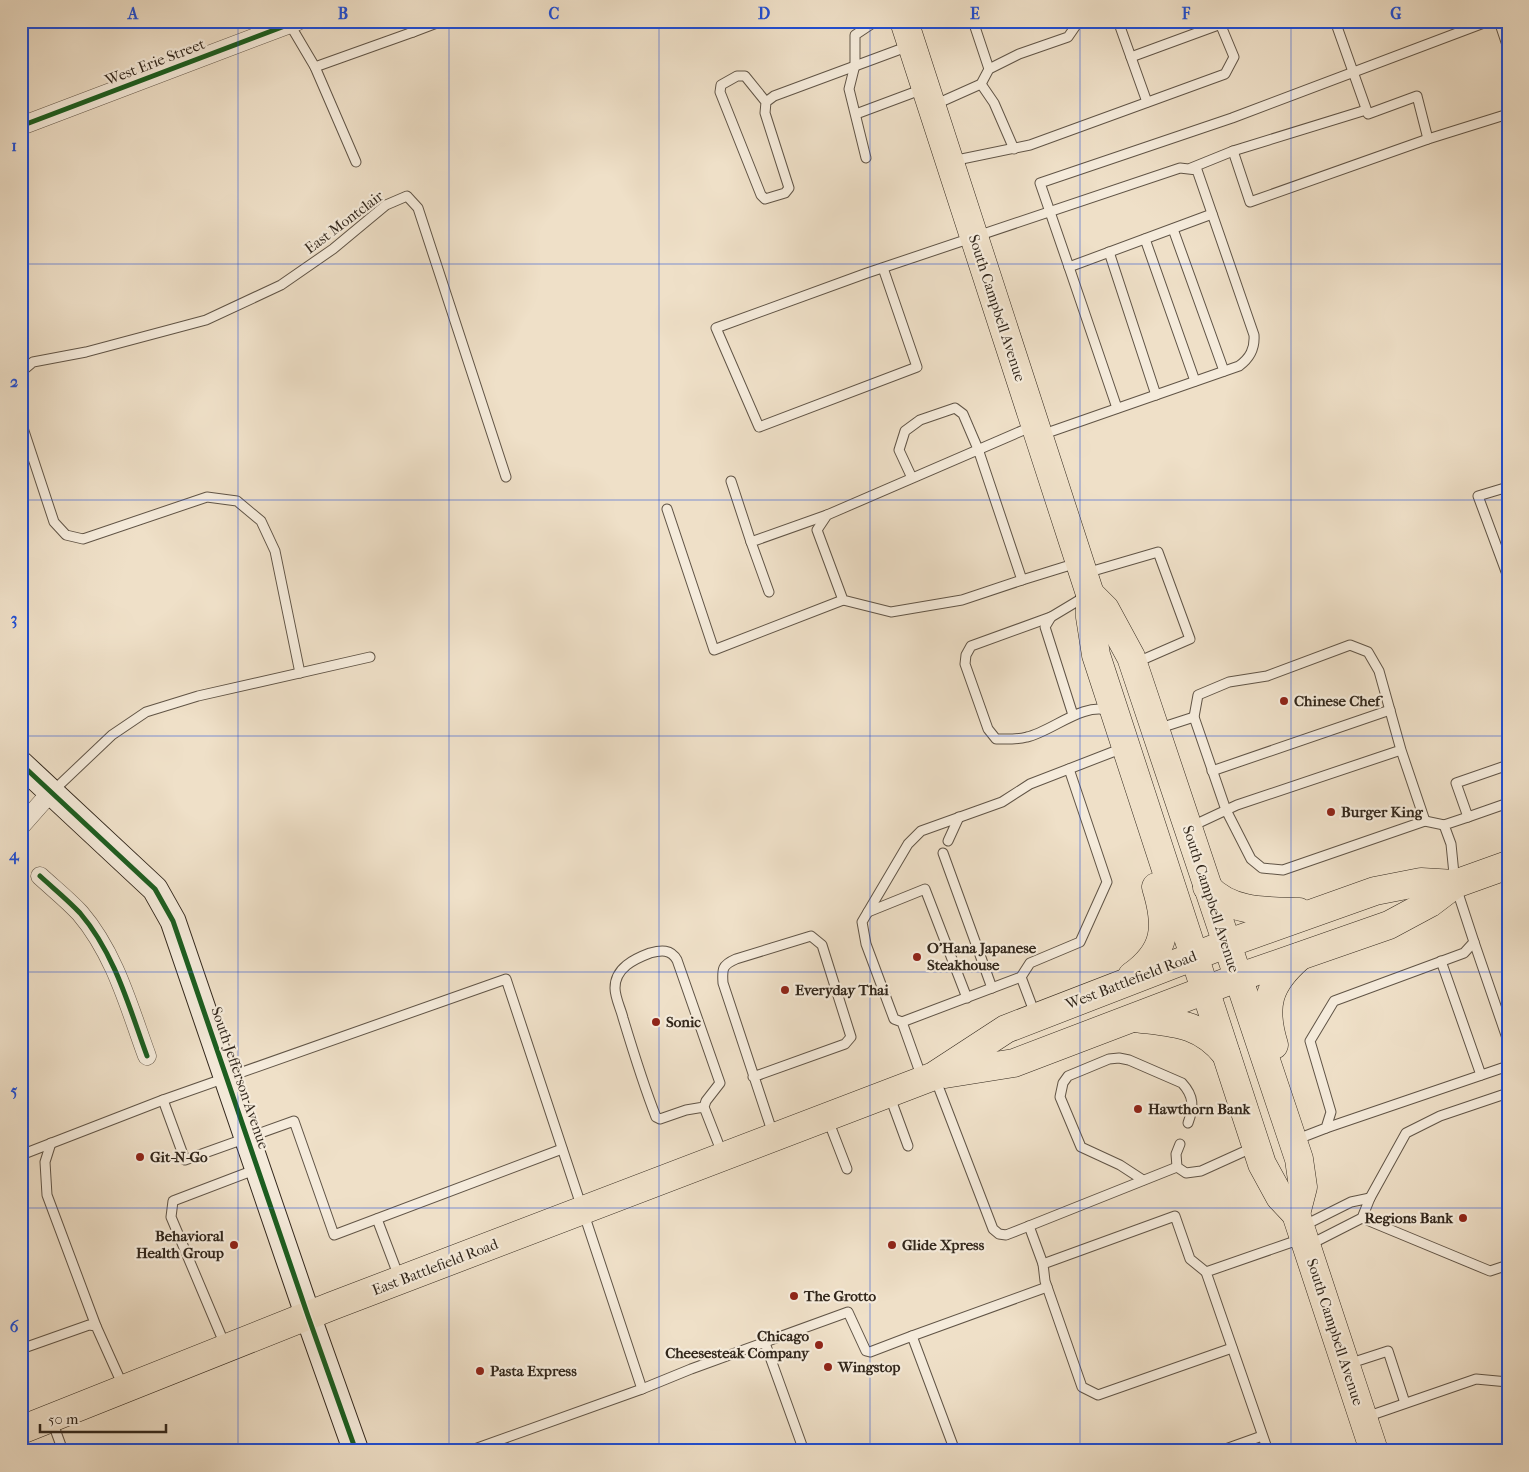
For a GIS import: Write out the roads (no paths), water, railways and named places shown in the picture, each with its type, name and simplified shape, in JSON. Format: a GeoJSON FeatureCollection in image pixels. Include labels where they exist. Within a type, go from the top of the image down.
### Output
{"type":"FeatureCollection","features":[{"type":"Feature","properties":{"kind":"main road","name":"South Campbell Avenue"},"geometry":{"type":"LineString","coordinates":[[912,29],[928,97],[1085,577],[1096,655],[1127,752],[1262,1164],[1302,1231],[1374,1451]]}},
{"type":"Feature","properties":{"kind":"main road","name":"South Campbell Avenue"},"geometry":{"type":"LineString","coordinates":[[1085,577],[1105,610],[1133,664],[1298,1159],[1303,1187],[1302,1231]]}},
{"type":"Feature","properties":{"kind":"main road"},"geometry":{"type":"LineString","coordinates":[[1120,984],[1152,959],[1163,927],[1161,904],[1134,812],[1127,752]]}},
{"type":"Feature","properties":{"kind":"main road","name":"West Battlefield Road"},"geometry":{"type":"LineString","coordinates":[[838,1112],[928,1078],[1014,1063],[1237,978],[1389,925],[1430,903],[1456,884],[1508,865]]}},
{"type":"Feature","properties":{"kind":"main road","name":"West Battlefield Road"},"geometry":{"type":"LineString","coordinates":[[928,1078],[1006,1029],[1035,1016],[1226,944],[1375,891],[1421,882],[1456,884]]}},
{"type":"Feature","properties":{"kind":"main road"},"geometry":{"type":"LineString","coordinates":[[1207,887],[1222,900],[1249,910],[1312,913]]}},
{"type":"Feature","properties":{"kind":"main road"},"geometry":{"type":"LineString","coordinates":[[1292,1141],[1292,1113],[1267,1017],[1270,998],[1278,980],[1285,969],[1300,956]]}},
{"type":"Feature","properties":{"kind":"main road"},"geometry":{"type":"LineString","coordinates":[[1131,1018],[1174,1024],[1199,1030],[1216,1042],[1227,1056]]}},
{"type":"Feature","properties":{"kind":"main road","name":"East Battlefield Road"},"geometry":{"type":"LineString","coordinates":[[21,1430],[400,1280],[838,1112]]}},
{"type":"Feature","properties":{"kind":"street","name":"West Erie Street"},"geometry":{"type":"LineString","coordinates":[[21,126],[292,22]]}},
{"type":"Feature","properties":{"kind":"street","name":"South Jefferson Avenue"},"geometry":{"type":"LineString","coordinates":[[21,764],[155,889],[173,921],[356,1451]]}},
{"type":"Feature","properties":{"kind":"street"},"geometry":{"type":"LineString","coordinates":[[21,826],[51,792]]}},
{"type":"Feature","properties":{"kind":"street"},"geometry":{"type":"LineString","coordinates":[[40,876],[80,914],[102,946],[118,975],[147,1056]]}},
{"type":"Feature","properties":{"kind":"lane"},"geometry":{"type":"LineString","coordinates":[[409,21],[413,32]]}},
{"type":"Feature","properties":{"kind":"lane"},"geometry":{"type":"LineString","coordinates":[[315,67],[442,21]]}},
{"type":"Feature","properties":{"kind":"lane"},"geometry":{"type":"LineString","coordinates":[[866,158],[850,88],[855,66],[855,35],[876,21]]}},
{"type":"Feature","properties":{"kind":"lane"},"geometry":{"type":"LineString","coordinates":[[973,21],[989,69]]}},
{"type":"Feature","properties":{"kind":"lane"},"geometry":{"type":"LineString","coordinates":[[856,114],[981,84],[989,69],[1018,54],[1068,37],[1079,21]]}},
{"type":"Feature","properties":{"kind":"lane"},"geometry":{"type":"LineString","coordinates":[[1118,21],[1147,102]]}},
{"type":"Feature","properties":{"kind":"lane"},"geometry":{"type":"LineString","coordinates":[[1117,408],[1040,183],[1232,118],[1488,21]]}},
{"type":"Feature","properties":{"kind":"lane"},"geometry":{"type":"LineString","coordinates":[[1498,21],[1508,48]]}},
{"type":"Feature","properties":{"kind":"lane"},"geometry":{"type":"LineString","coordinates":[[292,22],[315,67],[356,162]]}},
{"type":"Feature","properties":{"kind":"lane"},"geometry":{"type":"LineString","coordinates":[[1338,22],[1368,114],[1416,96],[1428,139]]}},
{"type":"Feature","properties":{"kind":"lane"},"geometry":{"type":"LineString","coordinates":[[949,162],[1030,145],[1225,74],[1234,57],[1220,23],[1130,57]]}},
{"type":"Feature","properties":{"kind":"lane"},"geometry":{"type":"LineString","coordinates":[[766,102],[745,76],[737,76],[720,85],[720,92],[761,195],[765,199],[785,193],[789,188],[765,112],[766,102],[774,96],[855,66],[912,29]]}},
{"type":"Feature","properties":{"kind":"lane"},"geometry":{"type":"LineString","coordinates":[[981,84],[994,102],[1014,149]]}},
{"type":"Feature","properties":{"kind":"lane"},"geometry":{"type":"LineString","coordinates":[[1191,168],[1233,151],[1366,110]]}},
{"type":"Feature","properties":{"kind":"lane"},"geometry":{"type":"LineString","coordinates":[[1233,151],[1250,202],[1428,139],[1508,114]]}},
{"type":"Feature","properties":{"kind":"lane"},"geometry":{"type":"LineString","coordinates":[[751,542],[827,515],[978,449],[1037,430],[1117,408],[1224,371],[1245,361],[1254,345],[1254,336],[1197,170],[1180,168],[883,268],[716,328],[760,427],[916,367],[883,268]]}},
{"type":"Feature","properties":{"kind":"lane","name":"East Montclair"},"geometry":{"type":"LineString","coordinates":[[21,372],[33,362],[86,352],[206,320],[281,285],[333,248],[386,205],[408,196],[418,208],[506,477]]}},
{"type":"Feature","properties":{"kind":"lane"},"geometry":{"type":"LineString","coordinates":[[1069,267],[1212,214]]}},
{"type":"Feature","properties":{"kind":"lane"},"geometry":{"type":"LineString","coordinates":[[1172,229],[1224,371]]}},
{"type":"Feature","properties":{"kind":"lane"},"geometry":{"type":"LineString","coordinates":[[1145,239],[1195,381]]}},
{"type":"Feature","properties":{"kind":"lane"},"geometry":{"type":"LineString","coordinates":[[1109,252],[1156,395]]}},
{"type":"Feature","properties":{"kind":"lane"},"geometry":{"type":"LineString","coordinates":[[912,478],[898,450],[905,431],[920,420],[955,408],[963,414],[978,449],[1022,580]]}},
{"type":"Feature","properties":{"kind":"lane"},"geometry":{"type":"LineString","coordinates":[[21,422],[54,522],[66,535],[84,538],[207,497],[237,501],[261,521],[275,552],[300,673]]}},
{"type":"Feature","properties":{"kind":"lane"},"geometry":{"type":"LineString","coordinates":[[731,481],[769,592]]}},
{"type":"Feature","properties":{"kind":"lane"},"geometry":{"type":"LineString","coordinates":[[1508,487],[1478,496],[1508,577]]}},
{"type":"Feature","properties":{"kind":"lane"},"geometry":{"type":"LineString","coordinates":[[668,509],[714,650],[843,600],[891,612],[962,600],[1022,580],[1085,577],[1158,552],[1190,639],[1133,664]]}},
{"type":"Feature","properties":{"kind":"lane"},"geometry":{"type":"LineString","coordinates":[[827,515],[817,530],[843,600]]}},
{"type":"Feature","properties":{"kind":"lane"},"geometry":{"type":"LineString","coordinates":[[1073,715],[1045,627],[1051,617],[1085,577]]}},
{"type":"Feature","properties":{"kind":"lane"},"geometry":{"type":"LineString","coordinates":[[1051,617],[972,646],[966,655],[965,664],[988,729],[996,739],[1027,737],[1054,727],[1073,715],[1100,708],[1115,712]]}},
{"type":"Feature","properties":{"kind":"lane"},"geometry":{"type":"LineString","coordinates":[[1425,821],[1401,750],[1379,671],[1368,652],[1350,646],[1267,676],[1229,682],[1198,695],[1194,717],[1226,810],[1250,858],[1262,868],[1283,870],[1425,821],[1444,825],[1508,803]]}},
{"type":"Feature","properties":{"kind":"lane"},"geometry":{"type":"LineString","coordinates":[[51,792],[112,735],[146,712],[198,696],[370,657]]}},
{"type":"Feature","properties":{"kind":"lane"},"geometry":{"type":"LineString","coordinates":[[1212,771],[1390,710]]}},
{"type":"Feature","properties":{"kind":"lane"},"geometry":{"type":"LineString","coordinates":[[1155,730],[1194,717]]}},
{"type":"Feature","properties":{"kind":"lane"},"geometry":{"type":"LineString","coordinates":[[1187,828],[1226,810],[1401,750]]}},
{"type":"Feature","properties":{"kind":"lane"},"geometry":{"type":"LineString","coordinates":[[1069,769],[1107,882],[1080,942],[1030,963],[1021,977],[902,1022],[894,1019],[866,944],[862,922],[908,844],[921,831],[1002,802],[1030,784],[1069,769],[1127,752]]}},
{"type":"Feature","properties":{"kind":"lane"},"geometry":{"type":"LineString","coordinates":[[1468,817],[1456,783],[1508,765]]}},
{"type":"Feature","properties":{"kind":"lane"},"geometry":{"type":"LineString","coordinates":[[948,842],[959,817]]}},
{"type":"Feature","properties":{"kind":"lane"},"geometry":{"type":"LineString","coordinates":[[1444,825],[1451,844],[1456,884],[1508,1041]]}},
{"type":"Feature","properties":{"kind":"lane"},"geometry":{"type":"LineString","coordinates":[[943,853],[992,988]]}},
{"type":"Feature","properties":{"kind":"lane"},"geometry":{"type":"LineString","coordinates":[[868,912],[925,889],[967,998]]}},
{"type":"Feature","properties":{"kind":"lane"},"geometry":{"type":"LineString","coordinates":[[753,1077],[845,1044],[851,1037],[822,945],[811,936],[736,959],[726,963],[722,969],[723,983],[753,1077],[774,1136]]}},
{"type":"Feature","properties":{"kind":"lane"},"geometry":{"type":"LineString","coordinates":[[1326,1128],[1331,1112],[1310,1041],[1334,1001],[1464,952],[1474,942]]}},
{"type":"Feature","properties":{"kind":"lane"},"geometry":{"type":"LineString","coordinates":[[704,1107],[686,1110],[660,1119],[656,1117],[640,1076],[615,988],[621,970],[632,960],[658,951],[667,951],[674,954],[677,960],[720,1083],[706,1100],[704,1107],[722,1156]]}},
{"type":"Feature","properties":{"kind":"lane"},"geometry":{"type":"LineString","coordinates":[[1441,961],[1481,1075]]}},
{"type":"Feature","properties":{"kind":"lane"},"geometry":{"type":"LineString","coordinates":[[1021,977],[1035,1016]]}},
{"type":"Feature","properties":{"kind":"lane"},"geometry":{"type":"LineString","coordinates":[[21,1155],[226,1077],[506,978],[642,1389]]}},
{"type":"Feature","properties":{"kind":"lane"},"geometry":{"type":"LineString","coordinates":[[902,1022],[993,1229],[999,1234],[1006,1234],[1029,1226],[1176,1167]]}},
{"type":"Feature","properties":{"kind":"lane"},"geometry":{"type":"LineString","coordinates":[[1143,1180],[1120,1165],[1081,1148],[1060,1097],[1063,1083],[1068,1076],[1109,1059],[1129,1060],[1182,1083],[1188,1090],[1194,1109],[1188,1123]]}},
{"type":"Feature","properties":{"kind":"lane"},"geometry":{"type":"LineString","coordinates":[[1292,1141],[1508,1066]]}},
{"type":"Feature","properties":{"kind":"lane"},"geometry":{"type":"LineString","coordinates":[[888,1092],[908,1146]]}},
{"type":"Feature","properties":{"kind":"lane"},"geometry":{"type":"LineString","coordinates":[[1362,1218],[1370,1198],[1406,1133],[1440,1116],[1508,1093]]}},
{"type":"Feature","properties":{"kind":"lane"},"geometry":{"type":"LineString","coordinates":[[163,1100],[185,1160],[294,1121],[334,1235],[562,1149]]}},
{"type":"Feature","properties":{"kind":"lane"},"geometry":{"type":"LineString","coordinates":[[838,1112],[847,1169]]}},
{"type":"Feature","properties":{"kind":"lane"},"geometry":{"type":"LineString","coordinates":[[51,1143],[45,1162],[47,1195],[96,1326],[124,1388]]}},
{"type":"Feature","properties":{"kind":"lane"},"geometry":{"type":"LineString","coordinates":[[1176,1167],[1176,1154],[1180,1144]]}},
{"type":"Feature","properties":{"kind":"lane"},"geometry":{"type":"LineString","coordinates":[[1176,1167],[1186,1173],[1194,1173],[1256,1146]]}},
{"type":"Feature","properties":{"kind":"lane"},"geometry":{"type":"LineString","coordinates":[[226,1348],[171,1217],[174,1202],[258,1168]]}},
{"type":"Feature","properties":{"kind":"lane"},"geometry":{"type":"LineString","coordinates":[[1206,1272],[1302,1231],[1351,1202],[1370,1198]]}},
{"type":"Feature","properties":{"kind":"lane"},"geometry":{"type":"LineString","coordinates":[[1043,1264],[1175,1216],[1190,1259],[1206,1272],[1268,1451]]}},
{"type":"Feature","properties":{"kind":"lane"},"geometry":{"type":"LineString","coordinates":[[1302,1231],[1362,1218],[1490,1271],[1508,1265]]}},
{"type":"Feature","properties":{"kind":"lane"},"geometry":{"type":"LineString","coordinates":[[377,1219],[400,1280]]}},
{"type":"Feature","properties":{"kind":"lane"},"geometry":{"type":"LineString","coordinates":[[1029,1226],[1043,1264],[1047,1287],[1082,1387],[1098,1395],[1232,1348]]}},
{"type":"Feature","properties":{"kind":"lane"},"geometry":{"type":"LineString","coordinates":[[469,1451],[642,1389],[846,1312],[851,1316],[866,1351],[870,1352],[1047,1287]]}},
{"type":"Feature","properties":{"kind":"lane"},"geometry":{"type":"LineString","coordinates":[[21,1349],[89,1325],[96,1326]]}},
{"type":"Feature","properties":{"kind":"lane"},"geometry":{"type":"LineString","coordinates":[[912,1336],[955,1451]]}},
{"type":"Feature","properties":{"kind":"lane"},"geometry":{"type":"LineString","coordinates":[[765,1343],[804,1451]]}},
{"type":"Feature","properties":{"kind":"lane"},"geometry":{"type":"LineString","coordinates":[[1346,1364],[1388,1351],[1405,1403]]}},
{"type":"Feature","properties":{"kind":"lane"},"geometry":{"type":"LineString","coordinates":[[1363,1418],[1476,1379],[1508,1382]]}},
{"type":"Feature","properties":{"kind":"lane"},"geometry":{"type":"LineString","coordinates":[[51,1418],[63,1451]]}},
{"type":"Feature","properties":{"kind":"lane"},"geometry":{"type":"LineString","coordinates":[[1220,1451],[1262,1436]]}},
{"type":"Feature","properties":{"kind":"place","name":"Chinese Chef"},"geometry":{"type":"Point","coordinates":[1284,701]}},
{"type":"Feature","properties":{"kind":"place","name":"Burger King"},"geometry":{"type":"Point","coordinates":[1331,812]}},
{"type":"Feature","properties":{"kind":"place","name":"O'Hana Japanese Steakhouse"},"geometry":{"type":"Point","coordinates":[917,957]}},
{"type":"Feature","properties":{"kind":"place","name":"Everyday Thai"},"geometry":{"type":"Point","coordinates":[785,990]}},
{"type":"Feature","properties":{"kind":"place","name":"Sonic"},"geometry":{"type":"Point","coordinates":[656,1022]}},
{"type":"Feature","properties":{"kind":"place","name":"Hawthorn Bank"},"geometry":{"type":"Point","coordinates":[1138,1109]}},
{"type":"Feature","properties":{"kind":"place","name":"Git-N-Go"},"geometry":{"type":"Point","coordinates":[140,1157]}},
{"type":"Feature","properties":{"kind":"place","name":"Regions Bank"},"geometry":{"type":"Point","coordinates":[1463,1218]}},
{"type":"Feature","properties":{"kind":"place","name":"Behavioral Health Group"},"geometry":{"type":"Point","coordinates":[234,1245]}},
{"type":"Feature","properties":{"kind":"place","name":"Glide Xpress"},"geometry":{"type":"Point","coordinates":[892,1245]}},
{"type":"Feature","properties":{"kind":"place","name":"The Grotto"},"geometry":{"type":"Point","coordinates":[794,1296]}},
{"type":"Feature","properties":{"kind":"place","name":"Chicago Cheesesteak Company"},"geometry":{"type":"Point","coordinates":[819,1345]}},
{"type":"Feature","properties":{"kind":"place","name":"Wingstop"},"geometry":{"type":"Point","coordinates":[828,1367]}},
{"type":"Feature","properties":{"kind":"place","name":"Pasta Express"},"geometry":{"type":"Point","coordinates":[480,1371]}}]}
